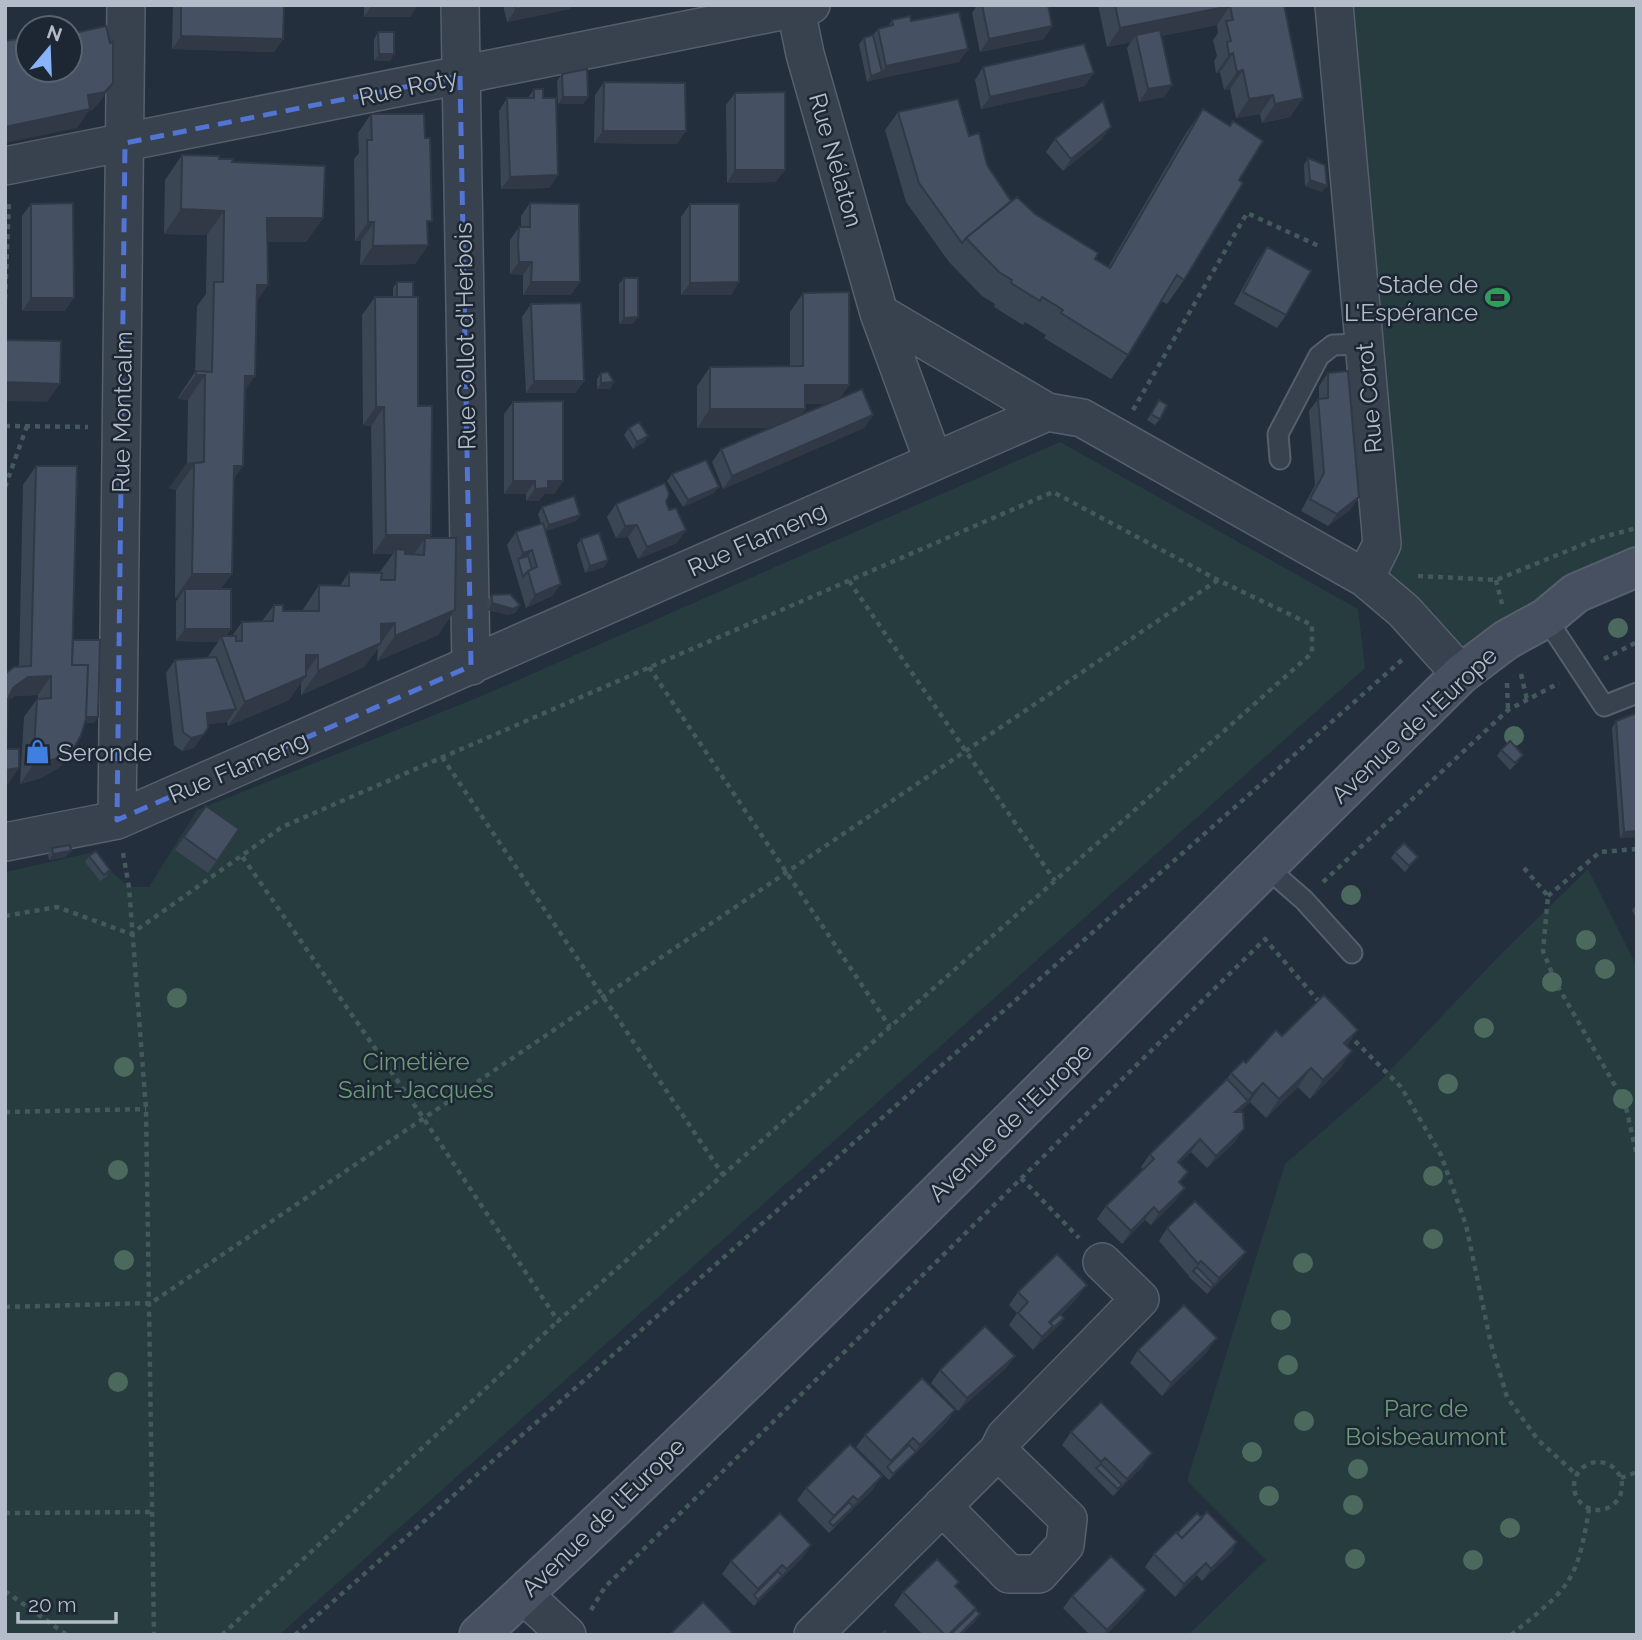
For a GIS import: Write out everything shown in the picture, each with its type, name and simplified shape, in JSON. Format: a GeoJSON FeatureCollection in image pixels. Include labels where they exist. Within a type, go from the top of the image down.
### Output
{"type":"FeatureCollection","features":[{"type":"Feature","properties":{"kind":"main road","name":"Avenue de l'Europe"},"geometry":{"type":"LineString","coordinates":[[479,1635],[1056,1076],[1461,674],[1506,640],[1546,618],[1576,593],[1637,567]]}},
{"type":"Feature","properties":{"kind":"main road","name":"Avenue de l'Europe"},"geometry":{"type":"LineString","coordinates":[[1546,618],[1594,609],[1637,590]]}},
{"type":"Feature","properties":{"kind":"street","name":"Rue Montcalm"},"geometry":{"type":"LineString","coordinates":[[117,820],[126,5]]}},
{"type":"Feature","properties":{"kind":"street","name":"Rue Collot d'Herbois"},"geometry":{"type":"LineString","coordinates":[[460,5],[471,666]]}},
{"type":"Feature","properties":{"kind":"street","name":"Rue Corot"},"geometry":{"type":"LineString","coordinates":[[1335,5],[1382,544],[1365,578]]}},
{"type":"Feature","properties":{"kind":"street","name":"Rue Roty"},"geometry":{"type":"LineString","coordinates":[[8,165],[800,6]]}},
{"type":"Feature","properties":{"kind":"street","name":"Rue Nélaton"},"geometry":{"type":"LineString","coordinates":[[800,6],[879,313],[933,460]]}},
{"type":"Feature","properties":{"kind":"street"},"geometry":{"type":"LineString","coordinates":[[879,313],[1047,412],[1082,418],[1365,578],[1404,611],[1461,674]]}},
{"type":"Feature","properties":{"kind":"street","name":"Rue Flameng"},"geometry":{"type":"LineString","coordinates":[[5,842],[117,820],[1047,412]]}},
{"type":"Feature","properties":{"kind":"street"},"geometry":{"type":"LineString","coordinates":[[813,1635],[998,1451],[1005,1437],[1140,1299],[1102,1262]]}},
{"type":"Feature","properties":{"kind":"street"},"geometry":{"type":"LineString","coordinates":[[942,1506],[1009,1574],[1038,1574],[1065,1545],[1069,1519],[998,1451]]}},
{"type":"Feature","properties":{"kind":"street"},"geometry":{"type":"LineString","coordinates":[[523,1594],[579,1623]]}},
{"type":"Feature","properties":{"kind":"lane"},"geometry":{"type":"LineString","coordinates":[[1280,459],[1278,435],[1319,356],[1333,345],[1364,344]]}},
{"type":"Feature","properties":{"kind":"lane"},"geometry":{"type":"LineString","coordinates":[[1546,618],[1604,706],[1637,693]]}},
{"type":"Feature","properties":{"kind":"lane"},"geometry":{"type":"LineString","coordinates":[[1266,867],[1304,900],[1352,953]]}},
{"type":"Feature","properties":{"kind":"path"},"geometry":{"type":"LineString","coordinates":[[5,299],[8,165]]}},
{"type":"Feature","properties":{"kind":"path"},"geometry":{"type":"LineString","coordinates":[[1117,438],[1247,213],[1333,253],[1356,252]]}},
{"type":"Feature","properties":{"kind":"path"},"geometry":{"type":"LineString","coordinates":[[5,426],[122,427]]}},
{"type":"Feature","properties":{"kind":"path"},"geometry":{"type":"LineString","coordinates":[[5,487],[27,426]]}},
{"type":"Feature","properties":{"kind":"path"},"geometry":{"type":"LineString","coordinates":[[131,934],[282,827],[1053,492],[1218,580],[1312,625],[1312,653],[558,1321],[222,1635]]}},
{"type":"Feature","properties":{"kind":"path"},"geometry":{"type":"LineString","coordinates":[[1365,578],[1423,576],[1496,580],[1599,538],[1637,528]]}},
{"type":"Feature","properties":{"kind":"path"},"geometry":{"type":"LineString","coordinates":[[5,1307],[151,1303],[1218,580]]}},
{"type":"Feature","properties":{"kind":"path"},"geometry":{"type":"LineString","coordinates":[[849,581],[1055,881]]}},
{"type":"Feature","properties":{"kind":"path"},"geometry":{"type":"LineString","coordinates":[[295,1635],[1427,638]]}},
{"type":"Feature","properties":{"kind":"path"},"geometry":{"type":"LineString","coordinates":[[649,667],[890,1027]]}},
{"type":"Feature","properties":{"kind":"path"},"geometry":{"type":"LineString","coordinates":[[1304,900],[1507,710]]}},
{"type":"Feature","properties":{"kind":"path"},"geometry":{"type":"LineString","coordinates":[[442,757],[723,1175]]}},
{"type":"Feature","properties":{"kind":"path"},"geometry":{"type":"LineString","coordinates":[[117,820],[129,887],[146,1109],[151,1303],[150,1512],[154,1635]]}},
{"type":"Feature","properties":{"kind":"path"},"geometry":{"type":"LineString","coordinates":[[1637,849],[1600,852],[1548,896],[1543,951],[1569,1006],[1626,1103],[1637,1156]]}},
{"type":"Feature","properties":{"kind":"path"},"geometry":{"type":"LineString","coordinates":[[242,856],[424,1119],[558,1321]]}},
{"type":"Feature","properties":{"kind":"path"},"geometry":{"type":"LineString","coordinates":[[1524,868],[1548,896]]}},
{"type":"Feature","properties":{"kind":"path"},"geometry":{"type":"LineString","coordinates":[[5,916],[57,907],[131,934]]}},
{"type":"Feature","properties":{"kind":"path"},"geometry":{"type":"LineString","coordinates":[[579,1623],[605,1587],[1265,939],[1326,1009]]}},
{"type":"Feature","properties":{"kind":"path"},"geometry":{"type":"LineString","coordinates":[[1343,1029],[1401,1087],[1441,1155],[1466,1225],[1491,1344],[1507,1397],[1538,1440],[1577,1475]]}},
{"type":"Feature","properties":{"kind":"path"},"geometry":{"type":"LineString","coordinates":[[5,1112],[146,1109]]}},
{"type":"Feature","properties":{"kind":"path"},"geometry":{"type":"LineString","coordinates":[[1021,1178],[1102,1262]]}},
{"type":"Feature","properties":{"kind":"path"},"geometry":{"type":"LineString","coordinates":[[1604,1462],[1617,1471],[1621,1478],[1622,1494],[1612,1507],[1597,1511],[1589,1509],[1582,1505],[1574,1491],[1577,1475],[1588,1464],[1604,1462]]}},
{"type":"Feature","properties":{"kind":"path"},"geometry":{"type":"LineString","coordinates":[[1621,1478],[1637,1472]]}},
{"type":"Feature","properties":{"kind":"path"},"geometry":{"type":"LineString","coordinates":[[1511,1635],[1564,1591],[1579,1563],[1589,1509]]}},
{"type":"Feature","properties":{"kind":"path"},"geometry":{"type":"LineString","coordinates":[[5,1513],[150,1512]]}},
{"type":"Feature","properties":{"kind":"path"},"geometry":{"type":"LineString","coordinates":[[5,1591],[66,1635]]}},
{"type":"Feature","properties":{"kind":"highlighted area"},"geometry":{"type":"Polygon","coordinates":[[[460,76],[471,666],[117,820],[118,771],[125,143],[460,76]]]}},
{"type":"Feature","properties":{"kind":"green space","name":"Stade de L'Espérance"},"geometry":{"type":"Polygon","coordinates":[[[1334,5],[1637,5],[1637,577],[1461,674],[1365,578],[1382,544],[1334,5]]]}},
{"type":"Feature","properties":{"kind":"green space","name":"Cimetière Saint-Jacques"},"geometry":{"type":"Polygon","coordinates":[[[1060,442],[1358,609],[1365,668],[279,1635],[5,1635],[5,872],[90,853],[129,887],[149,887],[197,810],[477,698],[1060,442]]]}},
{"type":"Feature","properties":{"kind":"green space","name":"Parc de Boisbeaumont"},"geometry":{"type":"Polygon","coordinates":[[[1588,869],[1637,967],[1637,1635],[1188,1635],[1266,1560],[1187,1481],[1285,1164],[1379,1082],[1502,953],[1588,869]]]}},
{"type":"Feature","properties":{"kind":"building"},"geometry":{"type":"Polygon","coordinates":[[[181,5],[284,5],[283,39],[181,36],[181,5]]]}},
{"type":"Feature","properties":{"kind":"building"},"geometry":{"type":"Polygon","coordinates":[[[515,5],[534,5],[516,9],[515,5]]]}},
{"type":"Feature","properties":{"kind":"building"},"geometry":{"type":"Polygon","coordinates":[[[982,5],[1048,5],[1052,26],[989,39],[982,5]]]}},
{"type":"Feature","properties":{"kind":"building"},"geometry":{"type":"Polygon","coordinates":[[[1115,5],[1284,5],[1303,98],[1275,104],[1273,95],[1249,99],[1243,70],[1237,72],[1233,53],[1229,55],[1227,42],[1231,41],[1226,21],[1233,20],[1230,6],[1120,28],[1115,5]]]}},
{"type":"Feature","properties":{"kind":"building"},"geometry":{"type":"Polygon","coordinates":[[[959,12],[968,49],[886,66],[878,29],[893,25],[892,20],[910,16],[911,21],[959,12]]]}},
{"type":"Feature","properties":{"kind":"building"},"geometry":{"type":"Polygon","coordinates":[[[106,26],[110,43],[113,42],[113,83],[105,92],[88,95],[90,109],[5,127],[5,41],[14,40],[14,84],[84,84],[84,31],[106,26]]]}},
{"type":"Feature","properties":{"kind":"building"},"geometry":{"type":"Polygon","coordinates":[[[1160,30],[1172,85],[1148,89],[1136,35],[1160,30]]]}},
{"type":"Feature","properties":{"kind":"building"},"geometry":{"type":"Polygon","coordinates":[[[378,32],[394,32],[394,54],[379,54],[378,32]]]}},
{"type":"Feature","properties":{"kind":"building"},"geometry":{"type":"Polygon","coordinates":[[[873,35],[882,72],[871,76],[864,38],[873,35]]]}},
{"type":"Feature","properties":{"kind":"building"},"geometry":{"type":"Polygon","coordinates":[[[1084,44],[1094,73],[990,97],[983,67],[1084,44]]]}},
{"type":"Feature","properties":{"kind":"building"},"geometry":{"type":"Polygon","coordinates":[[[587,69],[588,97],[563,97],[562,74],[587,69]]]}},
{"type":"Feature","properties":{"kind":"building"},"geometry":{"type":"Polygon","coordinates":[[[604,82],[685,83],[686,131],[603,131],[604,82]]]}},
{"type":"Feature","properties":{"kind":"building"},"geometry":{"type":"Polygon","coordinates":[[[534,89],[543,89],[543,98],[556,98],[558,175],[510,177],[507,98],[534,98],[534,89]]]}},
{"type":"Feature","properties":{"kind":"building"},"geometry":{"type":"Polygon","coordinates":[[[785,92],[785,170],[735,170],[735,93],[785,92]]]}},
{"type":"Feature","properties":{"kind":"building"},"geometry":{"type":"Polygon","coordinates":[[[958,99],[969,136],[979,133],[987,165],[1011,201],[962,243],[919,183],[898,112],[958,99]]]}},
{"type":"Feature","properties":{"kind":"building"},"geometry":{"type":"Polygon","coordinates":[[[1103,101],[1111,127],[1071,159],[1055,139],[1103,101]]]}},
{"type":"Feature","properties":{"kind":"building"},"geometry":{"type":"Polygon","coordinates":[[[1203,109],[1230,126],[1233,121],[1263,141],[1239,180],[1243,183],[1184,280],[1177,275],[1128,355],[1061,313],[1063,310],[1042,297],[1040,301],[1011,283],[1012,280],[999,272],[966,238],[1017,197],[1035,214],[1098,253],[1095,259],[1110,268],[1203,109]]]}},
{"type":"Feature","properties":{"kind":"building"},"geometry":{"type":"Polygon","coordinates":[[[371,114],[424,114],[425,138],[430,138],[432,221],[427,221],[428,245],[373,246],[374,222],[368,222],[367,140],[372,140],[371,114]]]}},
{"type":"Feature","properties":{"kind":"building"},"geometry":{"type":"Polygon","coordinates":[[[182,155],[219,156],[219,159],[233,159],[232,162],[325,166],[323,218],[267,218],[268,285],[257,285],[255,376],[245,376],[243,466],[234,466],[232,574],[192,574],[194,465],[186,464],[204,462],[205,375],[196,375],[196,371],[212,372],[214,282],[223,282],[224,211],[181,209],[182,155]]]}},
{"type":"Feature","properties":{"kind":"building"},"geometry":{"type":"Polygon","coordinates":[[[1308,158],[1325,165],[1327,186],[1310,180],[1308,158]]]}},
{"type":"Feature","properties":{"kind":"building"},"geometry":{"type":"Polygon","coordinates":[[[73,203],[74,298],[31,298],[31,204],[73,203]]]}},
{"type":"Feature","properties":{"kind":"building"},"geometry":{"type":"Polygon","coordinates":[[[530,203],[579,204],[580,282],[531,282],[532,262],[519,262],[518,243],[519,227],[530,227],[530,203]]]}},
{"type":"Feature","properties":{"kind":"building"},"geometry":{"type":"Polygon","coordinates":[[[690,204],[739,204],[739,282],[690,283],[690,204]]]}},
{"type":"Feature","properties":{"kind":"building"},"geometry":{"type":"Polygon","coordinates":[[[1267,247],[1311,271],[1286,315],[1243,292],[1267,247]]]}},
{"type":"Feature","properties":{"kind":"building"},"geometry":{"type":"Polygon","coordinates":[[[624,278],[638,278],[638,317],[624,318],[624,278]]]}},
{"type":"Feature","properties":{"kind":"building"},"geometry":{"type":"Polygon","coordinates":[[[397,282],[413,282],[413,297],[397,297],[397,282]]]}},
{"type":"Feature","properties":{"kind":"building"},"geometry":{"type":"Polygon","coordinates":[[[849,292],[849,385],[805,385],[805,409],[710,409],[710,367],[803,366],[803,293],[849,292]]]}},
{"type":"Feature","properties":{"kind":"building"},"geometry":{"type":"Polygon","coordinates":[[[375,297],[418,297],[418,406],[432,406],[431,535],[386,535],[384,407],[376,407],[375,297]]]}},
{"type":"Feature","properties":{"kind":"building"},"geometry":{"type":"Polygon","coordinates":[[[581,303],[584,381],[534,381],[531,304],[581,303]]]}},
{"type":"Feature","properties":{"kind":"building"},"geometry":{"type":"Polygon","coordinates":[[[5,340],[61,341],[60,384],[5,382],[5,340]]]}},
{"type":"Feature","properties":{"kind":"building"},"geometry":{"type":"Polygon","coordinates":[[[1348,371],[1359,497],[1337,514],[1310,499],[1324,473],[1318,399],[1328,398],[1328,373],[1348,371]]]}},
{"type":"Feature","properties":{"kind":"building"},"geometry":{"type":"Polygon","coordinates":[[[608,372],[614,382],[601,383],[601,373],[608,372]]]}},
{"type":"Feature","properties":{"kind":"building"},"geometry":{"type":"Polygon","coordinates":[[[862,389],[873,415],[732,476],[721,449],[862,389]]]}},
{"type":"Feature","properties":{"kind":"building"},"geometry":{"type":"Polygon","coordinates":[[[1159,400],[1167,405],[1160,419],[1151,414],[1159,400]]]}},
{"type":"Feature","properties":{"kind":"building"},"geometry":{"type":"Polygon","coordinates":[[[563,401],[563,481],[548,481],[548,488],[535,489],[535,481],[513,481],[513,402],[563,401]]]}},
{"type":"Feature","properties":{"kind":"building"},"geometry":{"type":"Polygon","coordinates":[[[639,422],[648,436],[637,442],[629,428],[639,422]]]}},
{"type":"Feature","properties":{"kind":"building"},"geometry":{"type":"Polygon","coordinates":[[[706,460],[719,487],[688,500],[672,474],[706,460]]]}},
{"type":"Feature","properties":{"kind":"building"},"geometry":{"type":"Polygon","coordinates":[[[36,466],[77,466],[72,665],[88,665],[86,719],[74,748],[55,759],[33,765],[37,699],[51,698],[51,676],[28,677],[13,688],[8,699],[6,749],[19,749],[19,768],[5,770],[5,674],[14,667],[31,666],[36,466]]]}},
{"type":"Feature","properties":{"kind":"building"},"geometry":{"type":"Polygon","coordinates":[[[665,483],[669,494],[666,502],[669,510],[676,508],[686,530],[647,547],[637,525],[625,526],[616,504],[665,483]]]}},
{"type":"Feature","properties":{"kind":"building"},"geometry":{"type":"Polygon","coordinates":[[[574,496],[580,515],[549,525],[542,507],[574,496]]]}},
{"type":"Feature","properties":{"kind":"building"},"geometry":{"type":"Polygon","coordinates":[[[543,523],[561,584],[535,595],[528,571],[537,567],[532,550],[523,553],[516,532],[543,523]]]}},
{"type":"Feature","properties":{"kind":"building"},"geometry":{"type":"Polygon","coordinates":[[[599,533],[608,560],[590,566],[581,539],[599,533]]]}},
{"type":"Feature","properties":{"kind":"building"},"geometry":{"type":"Polygon","coordinates":[[[425,538],[456,538],[455,610],[395,636],[395,623],[381,624],[381,643],[318,671],[318,655],[306,655],[306,676],[245,702],[221,636],[236,636],[236,641],[242,641],[242,622],[273,621],[274,605],[283,605],[283,611],[319,611],[319,585],[349,586],[349,572],[382,573],[381,580],[395,580],[396,549],[405,550],[405,554],[424,555],[425,538]]]}},
{"type":"Feature","properties":{"kind":"building"},"geometry":{"type":"Polygon","coordinates":[[[528,556],[532,569],[523,577],[518,559],[528,556]]]}},
{"type":"Feature","properties":{"kind":"building"},"geometry":{"type":"Polygon","coordinates":[[[185,589],[231,589],[231,629],[185,629],[185,589]]]}},
{"type":"Feature","properties":{"kind":"building"},"geometry":{"type":"Polygon","coordinates":[[[510,594],[520,605],[513,609],[492,603],[492,595],[510,594]]]}},
{"type":"Feature","properties":{"kind":"building"},"geometry":{"type":"Polygon","coordinates":[[[73,640],[100,640],[98,717],[86,717],[88,665],[72,665],[73,640]]]}},
{"type":"Feature","properties":{"kind":"building"},"geometry":{"type":"Polygon","coordinates":[[[216,657],[236,709],[207,713],[208,728],[203,735],[191,738],[183,732],[175,660],[216,657]]]}},
{"type":"Feature","properties":{"kind":"building"},"geometry":{"type":"Polygon","coordinates":[[[1637,713],[1637,831],[1624,832],[1616,721],[1637,713]]]}},
{"type":"Feature","properties":{"kind":"building"},"geometry":{"type":"Polygon","coordinates":[[[1510,741],[1523,755],[1515,763],[1501,750],[1510,741]]]}},
{"type":"Feature","properties":{"kind":"building"},"geometry":{"type":"Polygon","coordinates":[[[206,806],[239,829],[217,861],[184,837],[206,806]]]}},
{"type":"Feature","properties":{"kind":"building"},"geometry":{"type":"Polygon","coordinates":[[[1404,843],[1418,857],[1409,866],[1395,852],[1404,843]]]}},
{"type":"Feature","properties":{"kind":"building"},"geometry":{"type":"Polygon","coordinates":[[[70,845],[71,851],[53,854],[52,848],[70,845]]]}},
{"type":"Feature","properties":{"kind":"building"},"geometry":{"type":"Polygon","coordinates":[[[96,851],[110,870],[104,875],[89,856],[96,851]]]}},
{"type":"Feature","properties":{"kind":"building"},"geometry":{"type":"Polygon","coordinates":[[[1324,995],[1358,1030],[1344,1043],[1352,1051],[1323,1080],[1311,1068],[1279,1099],[1263,1083],[1252,1094],[1231,1073],[1243,1061],[1246,1063],[1276,1030],[1282,1036],[1324,995]]]}},
{"type":"Feature","properties":{"kind":"building"},"geometry":{"type":"Polygon","coordinates":[[[1227,1079],[1248,1101],[1235,1112],[1243,1112],[1244,1129],[1216,1156],[1200,1139],[1178,1162],[1188,1172],[1179,1182],[1185,1188],[1159,1213],[1154,1207],[1131,1231],[1106,1206],[1154,1159],[1150,1154],[1227,1079]]]}},
{"type":"Feature","properties":{"kind":"building"},"geometry":{"type":"Polygon","coordinates":[[[1195,1201],[1246,1252],[1219,1278],[1201,1261],[1198,1264],[1167,1228],[1195,1201]]]}},
{"type":"Feature","properties":{"kind":"building"},"geometry":{"type":"Polygon","coordinates":[[[1057,1254],[1087,1285],[1049,1322],[1053,1326],[1042,1337],[1018,1313],[1028,1302],[1018,1292],[1057,1254]]]}},
{"type":"Feature","properties":{"kind":"building"},"geometry":{"type":"Polygon","coordinates":[[[1197,1267],[1214,1285],[1211,1288],[1193,1271],[1197,1267]]]}},
{"type":"Feature","properties":{"kind":"building"},"geometry":{"type":"Polygon","coordinates":[[[1184,1305],[1217,1338],[1171,1383],[1138,1350],[1184,1305]]]}},
{"type":"Feature","properties":{"kind":"building"},"geometry":{"type":"Polygon","coordinates":[[[1060,1314],[1064,1318],[1049,1332],[1053,1326],[1050,1323],[1060,1314]]]}},
{"type":"Feature","properties":{"kind":"building"},"geometry":{"type":"Polygon","coordinates":[[[985,1326],[1015,1356],[967,1398],[940,1370],[985,1326]]]}},
{"type":"Feature","properties":{"kind":"building"},"geometry":{"type":"Polygon","coordinates":[[[922,1378],[955,1410],[920,1445],[913,1438],[891,1461],[865,1435],[922,1378]]]}},
{"type":"Feature","properties":{"kind":"building"},"geometry":{"type":"Polygon","coordinates":[[[1101,1402],[1152,1453],[1127,1479],[1105,1458],[1101,1462],[1071,1432],[1101,1402]]]}},
{"type":"Feature","properties":{"kind":"building"},"geometry":{"type":"Polygon","coordinates":[[[850,1444],[882,1476],[858,1500],[853,1496],[834,1516],[806,1488],[850,1444]]]}},
{"type":"Feature","properties":{"kind":"building"},"geometry":{"type":"Polygon","coordinates":[[[909,1445],[916,1452],[893,1474],[887,1467],[909,1445]]]}},
{"type":"Feature","properties":{"kind":"building"},"geometry":{"type":"Polygon","coordinates":[[[1101,1464],[1122,1485],[1118,1489],[1096,1468],[1101,1464]]]}},
{"type":"Feature","properties":{"kind":"building"},"geometry":{"type":"Polygon","coordinates":[[[849,1502],[853,1507],[833,1526],[829,1522],[849,1502]]]}},
{"type":"Feature","properties":{"kind":"building"},"geometry":{"type":"Polygon","coordinates":[[[1207,1512],[1237,1542],[1211,1569],[1206,1563],[1184,1584],[1154,1554],[1176,1532],[1182,1538],[1207,1512]]]}},
{"type":"Feature","properties":{"kind":"building"},"geometry":{"type":"Polygon","coordinates":[[[780,1513],[811,1545],[787,1569],[782,1565],[758,1589],[731,1561],[780,1513]]]}},
{"type":"Feature","properties":{"kind":"building"},"geometry":{"type":"Polygon","coordinates":[[[1197,1513],[1202,1518],[1182,1538],[1177,1533],[1197,1513]]]}},
{"type":"Feature","properties":{"kind":"building"},"geometry":{"type":"Polygon","coordinates":[[[1111,1556],[1146,1590],[1107,1630],[1072,1596],[1111,1556]]]}},
{"type":"Feature","properties":{"kind":"building"},"geometry":{"type":"Polygon","coordinates":[[[937,1559],[959,1582],[955,1586],[976,1608],[948,1635],[903,1592],[937,1559]]]}},
{"type":"Feature","properties":{"kind":"building"},"geometry":{"type":"Polygon","coordinates":[[[778,1571],[782,1576],[758,1600],[754,1595],[778,1571]]]}},
{"type":"Feature","properties":{"kind":"building"},"geometry":{"type":"Polygon","coordinates":[[[703,1602],[732,1632],[729,1635],[669,1635],[703,1602]]]}},
{"type":"Feature","properties":{"kind":"building"},"geometry":{"type":"Polygon","coordinates":[[[975,1609],[980,1614],[959,1635],[950,1635],[972,1614],[975,1609]]]}},
{"type":"Feature","properties":{"kind":"place","name":"Stade de L'Espérance"},"geometry":{"type":"Point","coordinates":[1498,298]}},
{"type":"Feature","properties":{"kind":"place","name":"Seronde"},"geometry":{"type":"Point","coordinates":[38,752]}}]}
